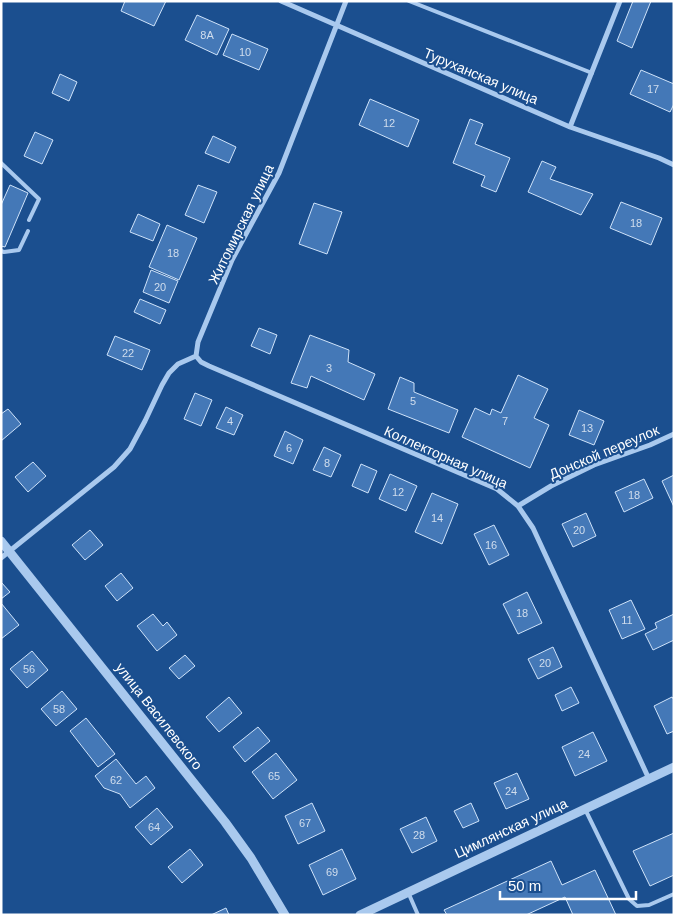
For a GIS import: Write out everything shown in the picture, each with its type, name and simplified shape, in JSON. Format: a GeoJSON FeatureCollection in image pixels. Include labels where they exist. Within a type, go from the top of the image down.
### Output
{"type":"FeatureCollection","features":[{"type":"Feature","properties":{"kind":"street","name":"Туруханская улица"},"geometry":{"type":"LineString","coordinates":[[281,1],[570,127],[674,165]]}},
{"type":"Feature","properties":{"kind":"street","name":"Житомирская улица"},"geometry":{"type":"LineString","coordinates":[[196,356],[198,342],[232,260],[279,174],[346,1]]}},
{"type":"Feature","properties":{"kind":"street"},"geometry":{"type":"LineString","coordinates":[[570,127],[620,1]]}},
{"type":"Feature","properties":{"kind":"street"},"geometry":{"type":"LineString","coordinates":[[1,558],[114,467],[130,449],[146,422],[169,372],[178,364],[196,356]]}},
{"type":"Feature","properties":{"kind":"street","name":"Коллекторная улица"},"geometry":{"type":"LineString","coordinates":[[196,356],[201,362],[209,366],[497,490],[518,506],[533,528],[649,779]]}},
{"type":"Feature","properties":{"kind":"street","name":"Донской переулок"},"geometry":{"type":"LineString","coordinates":[[518,506],[551,486],[594,465],[650,445],[674,434]]}},
{"type":"Feature","properties":{"kind":"street","name":"улица Василевского"},"geometry":{"type":"LineString","coordinates":[[1,541],[225,822],[251,858],[285,915]]}},
{"type":"Feature","properties":{"kind":"street","name":"Цимлянская улица"},"geometry":{"type":"LineString","coordinates":[[360,915],[674,767]]}},
{"type":"Feature","properties":{"kind":"lane"},"geometry":{"type":"LineString","coordinates":[[409,1],[592,73]]}},
{"type":"Feature","properties":{"kind":"lane"},"geometry":{"type":"LineString","coordinates":[[1,163],[39,199],[29,220]]}},
{"type":"Feature","properties":{"kind":"lane"},"geometry":{"type":"LineString","coordinates":[[1,251],[19,250],[28,230]]}},
{"type":"Feature","properties":{"kind":"lane"},"geometry":{"type":"LineString","coordinates":[[585,808],[629,898],[637,906],[649,905],[674,894]]}},
{"type":"Feature","properties":{"kind":"lane"},"geometry":{"type":"LineString","coordinates":[[408,892],[418,915]]}},
{"type":"Feature","properties":{"kind":"building"},"geometry":{"type":"Polygon","coordinates":[[[125,1],[166,1],[154,26],[121,11],[125,1]]]}},
{"type":"Feature","properties":{"kind":"building"},"geometry":{"type":"Polygon","coordinates":[[[633,1],[651,1],[632,48],[617,41],[633,1]]]}},
{"type":"Feature","properties":{"kind":"building"},"geometry":{"type":"Polygon","coordinates":[[[197,15],[229,29],[217,55],[185,40],[197,15]]]}},
{"type":"Feature","properties":{"kind":"building"},"geometry":{"type":"Polygon","coordinates":[[[232,34],[268,49],[259,70],[223,55],[232,34]]]}},
{"type":"Feature","properties":{"kind":"building"},"geometry":{"type":"Polygon","coordinates":[[[641,70],[674,84],[674,104],[670,112],[630,94],[641,70]]]}},
{"type":"Feature","properties":{"kind":"building"},"geometry":{"type":"Polygon","coordinates":[[[60,74],[77,82],[69,101],[52,93],[60,74]]]}},
{"type":"Feature","properties":{"kind":"building"},"geometry":{"type":"Polygon","coordinates":[[[370,99],[419,120],[408,147],[359,125],[370,99]]]}},
{"type":"Feature","properties":{"kind":"building"},"geometry":{"type":"Polygon","coordinates":[[[470,119],[483,124],[475,144],[510,158],[496,192],[481,186],[485,176],[453,163],[470,119]]]}},
{"type":"Feature","properties":{"kind":"building"},"geometry":{"type":"Polygon","coordinates":[[[35,132],[53,140],[42,164],[24,156],[35,132]]]}},
{"type":"Feature","properties":{"kind":"building"},"geometry":{"type":"Polygon","coordinates":[[[213,136],[236,147],[229,163],[205,153],[213,136]]]}},
{"type":"Feature","properties":{"kind":"building"},"geometry":{"type":"Polygon","coordinates":[[[542,161],[556,167],[550,179],[593,194],[581,215],[528,192],[542,161]]]}},
{"type":"Feature","properties":{"kind":"building"},"geometry":{"type":"Polygon","coordinates":[[[10,185],[28,193],[5,247],[1,246],[1,205],[10,185]]]}},
{"type":"Feature","properties":{"kind":"building"},"geometry":{"type":"Polygon","coordinates":[[[198,185],[217,192],[204,223],[185,215],[198,185]]]}},
{"type":"Feature","properties":{"kind":"building"},"geometry":{"type":"Polygon","coordinates":[[[621,202],[662,218],[651,245],[610,228],[621,202]]]}},
{"type":"Feature","properties":{"kind":"building"},"geometry":{"type":"Polygon","coordinates":[[[314,203],[342,212],[327,254],[299,244],[314,203]]]}},
{"type":"Feature","properties":{"kind":"building"},"geometry":{"type":"Polygon","coordinates":[[[138,214],[160,224],[153,241],[130,232],[138,214]]]}},
{"type":"Feature","properties":{"kind":"building"},"geometry":{"type":"Polygon","coordinates":[[[167,225],[197,238],[179,280],[149,267],[167,225]]]}},
{"type":"Feature","properties":{"kind":"building"},"geometry":{"type":"Polygon","coordinates":[[[151,270],[178,281],[169,303],[143,292],[151,270]]]}},
{"type":"Feature","properties":{"kind":"building"},"geometry":{"type":"Polygon","coordinates":[[[140,299],[166,310],[160,324],[134,312],[140,299]]]}},
{"type":"Feature","properties":{"kind":"building"},"geometry":{"type":"Polygon","coordinates":[[[259,328],[277,335],[270,354],[251,346],[259,328]]]}},
{"type":"Feature","properties":{"kind":"building"},"geometry":{"type":"Polygon","coordinates":[[[310,335],[349,350],[348,362],[375,374],[364,400],[311,376],[307,388],[291,383],[310,335]]]}},
{"type":"Feature","properties":{"kind":"building"},"geometry":{"type":"Polygon","coordinates":[[[115,336],[150,350],[142,370],[107,355],[115,336]]]}},
{"type":"Feature","properties":{"kind":"building"},"geometry":{"type":"Polygon","coordinates":[[[518,375],[548,389],[534,418],[549,425],[530,468],[462,437],[475,408],[490,415],[492,409],[501,413],[518,375]]]}},
{"type":"Feature","properties":{"kind":"building"},"geometry":{"type":"Polygon","coordinates":[[[400,377],[414,383],[414,392],[458,410],[449,433],[388,409],[400,377]]]}},
{"type":"Feature","properties":{"kind":"building"},"geometry":{"type":"Polygon","coordinates":[[[195,393],[212,400],[201,426],[184,419],[195,393]]]}},
{"type":"Feature","properties":{"kind":"building"},"geometry":{"type":"Polygon","coordinates":[[[226,407],[243,415],[234,435],[216,428],[226,407]]]}},
{"type":"Feature","properties":{"kind":"building"},"geometry":{"type":"Polygon","coordinates":[[[8,409],[21,424],[1,441],[1,414],[8,409]]]}},
{"type":"Feature","properties":{"kind":"building"},"geometry":{"type":"Polygon","coordinates":[[[579,410],[604,421],[594,445],[569,435],[579,410]]]}},
{"type":"Feature","properties":{"kind":"building"},"geometry":{"type":"Polygon","coordinates":[[[285,431],[303,440],[293,464],[274,456],[285,431]]]}},
{"type":"Feature","properties":{"kind":"building"},"geometry":{"type":"Polygon","coordinates":[[[324,447],[341,455],[331,477],[313,470],[324,447]]]}},
{"type":"Feature","properties":{"kind":"building"},"geometry":{"type":"Polygon","coordinates":[[[33,462],[46,476],[28,492],[15,477],[33,462]]]}},
{"type":"Feature","properties":{"kind":"building"},"geometry":{"type":"Polygon","coordinates":[[[361,464],[377,471],[368,493],[352,486],[361,464]]]}},
{"type":"Feature","properties":{"kind":"building"},"geometry":{"type":"Polygon","coordinates":[[[390,474],[417,486],[406,511],[379,499],[390,474]]]}},
{"type":"Feature","properties":{"kind":"building"},"geometry":{"type":"Polygon","coordinates":[[[674,475],[674,507],[662,481],[674,475]]]}},
{"type":"Feature","properties":{"kind":"building"},"geometry":{"type":"Polygon","coordinates":[[[644,479],[653,498],[624,512],[615,492],[644,479]]]}},
{"type":"Feature","properties":{"kind":"building"},"geometry":{"type":"Polygon","coordinates":[[[432,493],[458,504],[442,544],[415,532],[432,493]]]}},
{"type":"Feature","properties":{"kind":"building"},"geometry":{"type":"Polygon","coordinates":[[[586,513],[596,536],[573,547],[562,524],[586,513]]]}},
{"type":"Feature","properties":{"kind":"building"},"geometry":{"type":"Polygon","coordinates":[[[494,525],[509,555],[489,565],[474,534],[494,525]]]}},
{"type":"Feature","properties":{"kind":"building"},"geometry":{"type":"Polygon","coordinates":[[[90,530],[103,545],[85,560],[72,545],[90,530]]]}},
{"type":"Feature","properties":{"kind":"building"},"geometry":{"type":"Polygon","coordinates":[[[121,573],[133,588],[117,601],[105,586],[121,573]]]}},
{"type":"Feature","properties":{"kind":"building"},"geometry":{"type":"Polygon","coordinates":[[[1,582],[10,592],[1,599],[1,582]]]}},
{"type":"Feature","properties":{"kind":"building"},"geometry":{"type":"Polygon","coordinates":[[[527,592],[542,623],[518,634],[503,604],[527,592]]]}},
{"type":"Feature","properties":{"kind":"building"},"geometry":{"type":"Polygon","coordinates":[[[631,600],[645,629],[622,639],[609,610],[631,600]]]}},
{"type":"Feature","properties":{"kind":"building"},"geometry":{"type":"Polygon","coordinates":[[[1,603],[19,625],[1,639],[1,603]]]}},
{"type":"Feature","properties":{"kind":"building"},"geometry":{"type":"Polygon","coordinates":[[[153,614],[163,626],[167,622],[177,635],[157,651],[137,626],[153,614]]]}},
{"type":"Feature","properties":{"kind":"building"},"geometry":{"type":"Polygon","coordinates":[[[674,614],[674,640],[653,650],[645,634],[657,628],[655,623],[674,614]]]}},
{"type":"Feature","properties":{"kind":"building"},"geometry":{"type":"Polygon","coordinates":[[[553,647],[562,667],[538,679],[528,659],[553,647]]]}},
{"type":"Feature","properties":{"kind":"building"},"geometry":{"type":"Polygon","coordinates":[[[32,651],[48,670],[27,688],[10,669],[32,651]]]}},
{"type":"Feature","properties":{"kind":"building"},"geometry":{"type":"Polygon","coordinates":[[[185,655],[195,666],[179,679],[169,668],[185,655]]]}},
{"type":"Feature","properties":{"kind":"building"},"geometry":{"type":"Polygon","coordinates":[[[571,687],[579,703],[562,711],[555,695],[571,687]]]}},
{"type":"Feature","properties":{"kind":"building"},"geometry":{"type":"Polygon","coordinates":[[[62,691],[77,709],[56,726],[41,709],[62,691]]]}},
{"type":"Feature","properties":{"kind":"building"},"geometry":{"type":"Polygon","coordinates":[[[229,697],[242,713],[219,732],[206,717],[229,697]]]}},
{"type":"Feature","properties":{"kind":"building"},"geometry":{"type":"Polygon","coordinates":[[[672,697],[674,700],[674,731],[667,734],[654,706],[672,697]]]}},
{"type":"Feature","properties":{"kind":"building"},"geometry":{"type":"Polygon","coordinates":[[[86,718],[115,754],[98,767],[70,731],[86,718]]]}},
{"type":"Feature","properties":{"kind":"building"},"geometry":{"type":"Polygon","coordinates":[[[258,727],[270,741],[245,762],[233,747],[258,727]]]}},
{"type":"Feature","properties":{"kind":"building"},"geometry":{"type":"Polygon","coordinates":[[[593,732],[607,761],[575,776],[562,747],[593,732]]]}},
{"type":"Feature","properties":{"kind":"building"},"geometry":{"type":"Polygon","coordinates":[[[276,753],[297,780],[273,799],[252,772],[276,753]]]}},
{"type":"Feature","properties":{"kind":"building"},"geometry":{"type":"Polygon","coordinates":[[[116,759],[136,784],[146,776],[155,788],[130,808],[120,794],[104,788],[95,776],[116,759]]]}},
{"type":"Feature","properties":{"kind":"building"},"geometry":{"type":"Polygon","coordinates":[[[517,773],[529,799],[506,809],[494,783],[517,773]]]}},
{"type":"Feature","properties":{"kind":"building"},"geometry":{"type":"Polygon","coordinates":[[[312,803],[325,831],[298,844],[285,816],[312,803]]]}},
{"type":"Feature","properties":{"kind":"building"},"geometry":{"type":"Polygon","coordinates":[[[471,803],[479,821],[463,828],[454,811],[471,803]]]}},
{"type":"Feature","properties":{"kind":"building"},"geometry":{"type":"Polygon","coordinates":[[[157,808],[173,827],[151,845],[135,827],[157,808]]]}},
{"type":"Feature","properties":{"kind":"building"},"geometry":{"type":"Polygon","coordinates":[[[426,817],[437,841],[412,853],[400,829],[426,817]]]}},
{"type":"Feature","properties":{"kind":"building"},"geometry":{"type":"Polygon","coordinates":[[[674,833],[674,875],[650,886],[633,851],[674,833]]]}},
{"type":"Feature","properties":{"kind":"building"},"geometry":{"type":"Polygon","coordinates":[[[190,849],[203,865],[182,883],[168,867],[190,849]]]}},
{"type":"Feature","properties":{"kind":"building"},"geometry":{"type":"Polygon","coordinates":[[[342,849],[356,879],[323,895],[309,865],[342,849]]]}},
{"type":"Feature","properties":{"kind":"building"},"geometry":{"type":"Polygon","coordinates":[[[551,861],[562,885],[595,870],[616,915],[573,915],[565,897],[526,915],[447,915],[444,910],[551,861]]]}},
{"type":"Feature","properties":{"kind":"building"},"geometry":{"type":"Polygon","coordinates":[[[226,908],[229,915],[211,915],[226,908]]]}}]}
